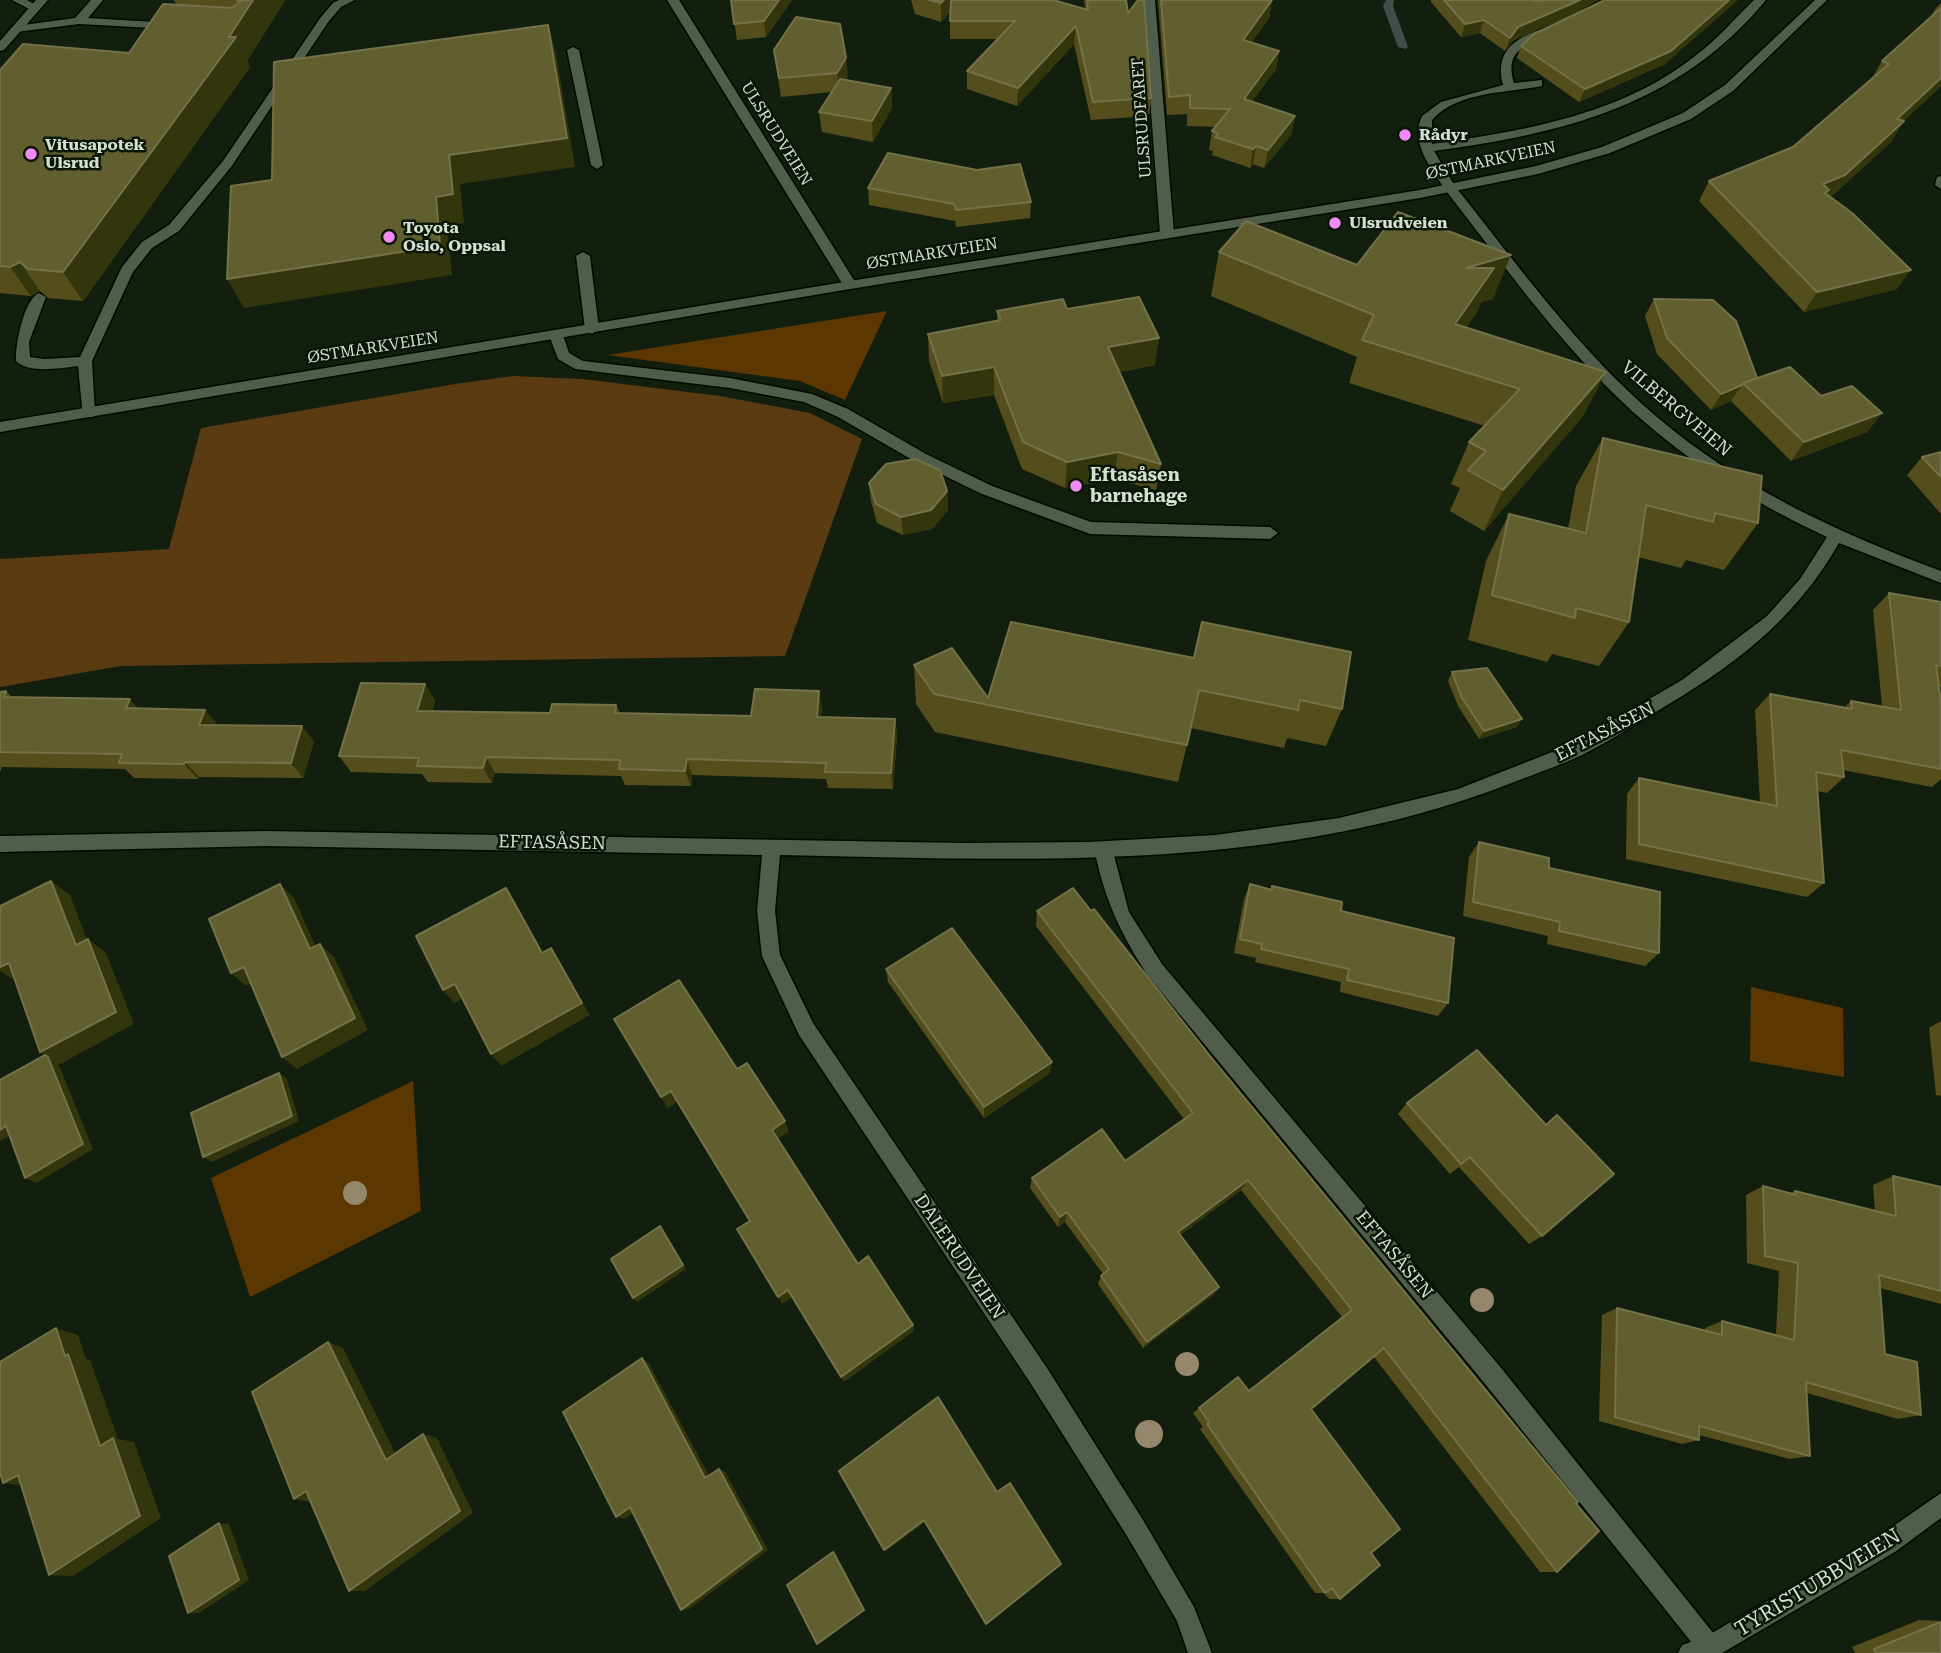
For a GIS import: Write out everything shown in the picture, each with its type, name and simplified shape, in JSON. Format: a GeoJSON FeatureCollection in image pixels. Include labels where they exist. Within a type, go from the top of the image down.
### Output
{"type":"FeatureCollection","features":[{"type":"Feature","properties":{"kind":"street"},"geometry":{"type":"LineString","coordinates":[[18,0],[38,4]]}},
{"type":"Feature","properties":{"kind":"street"},"geometry":{"type":"LineString","coordinates":[[79,21],[97,0]]}},
{"type":"Feature","properties":{"kind":"street"},"geometry":{"type":"LineString","coordinates":[[88,412],[85,360],[127,270],[147,245],[174,228],[201,196],[227,164],[326,19],[337,5],[349,0]]}},
{"type":"Feature","properties":{"kind":"street","name":"ULSRUDVEIEN"},"geometry":{"type":"LineString","coordinates":[[673,0],[850,285]]}},
{"type":"Feature","properties":{"kind":"street","name":"ULSRUDFARET"},"geometry":{"type":"LineString","coordinates":[[1149,0],[1167,234]]}},
{"type":"Feature","properties":{"kind":"street"},"geometry":{"type":"LineString","coordinates":[[1538,83],[1455,100],[1434,110],[1426,119],[1427,148],[1533,132],[1577,120],[1634,97],[1692,65],[1760,0]]}},
{"type":"Feature","properties":{"kind":"street","name":"ØSTMARKVEIEN"},"geometry":{"type":"LineString","coordinates":[[0,427],[1450,188],[1538,170],[1606,150],[1687,116],[1745,74],[1821,0]]}},
{"type":"Feature","properties":{"kind":"street"},"geometry":{"type":"LineString","coordinates":[[0,48],[38,4]]}},
{"type":"Feature","properties":{"kind":"street"},"geometry":{"type":"LineString","coordinates":[[16,29],[79,21],[191,28]]}},
{"type":"Feature","properties":{"kind":"street"},"geometry":{"type":"LineString","coordinates":[[1510,88],[1505,67],[1512,49],[1526,39],[1567,23]]}},
{"type":"Feature","properties":{"kind":"street"},"geometry":{"type":"LineString","coordinates":[[573,50],[597,165]]}},
{"type":"Feature","properties":{"kind":"street","name":"VILBERGVEIEN"},"geometry":{"type":"LineString","coordinates":[[1427,148],[1450,188],[1560,327],[1619,391],[1724,474],[1836,535],[1941,577]]}},
{"type":"Feature","properties":{"kind":"street"},"geometry":{"type":"LineString","coordinates":[[583,256],[593,329]]}},
{"type":"Feature","properties":{"kind":"street"},"geometry":{"type":"LineString","coordinates":[[39,297],[22,342],[23,361],[44,364],[85,360]]}},
{"type":"Feature","properties":{"kind":"street"},"geometry":{"type":"LineString","coordinates":[[556,335],[563,356],[580,366],[730,383],[807,398],[843,413],[921,458],[987,490],[1090,528],[1270,533]]}},
{"type":"Feature","properties":{"kind":"street","name":"EFTASÅSEN"},"geometry":{"type":"LineString","coordinates":[[0,844],[135,838],[1104,852],[1249,840],[1368,822],[1496,782],[1569,753],[1663,702],[1765,630],[1815,574],[1836,535]]}},
{"type":"Feature","properties":{"kind":"street","name":"DALERUDVEIEN"},"geometry":{"type":"LineString","coordinates":[[772,847],[766,911],[771,956],[806,1029],[1091,1458],[1186,1615],[1200,1653]]}},
{"type":"Feature","properties":{"kind":"street","name":"EFTASÅSEN"},"geometry":{"type":"LineString","coordinates":[[1104,852],[1110,890],[1126,928],[1155,970],[1494,1377],[1700,1650]]}},
{"type":"Feature","properties":{"kind":"street","name":"TYRISTUBBVEIEN"},"geometry":{"type":"LineString","coordinates":[[1700,1650],[1887,1544],[1941,1504]]}},
{"type":"Feature","properties":{"kind":"shaded area"},"geometry":{"type":"Polygon","coordinates":[[[887,311],[845,400],[800,381],[608,355],[887,311]]]}},
{"type":"Feature","properties":{"kind":"shaded area"},"geometry":{"type":"Polygon","coordinates":[[[513,376],[582,379],[720,396],[810,413],[862,439],[785,656],[121,666],[0,687],[0,559],[169,549],[201,428],[513,376]]]}},
{"type":"Feature","properties":{"kind":"shaded area"},"geometry":{"type":"Polygon","coordinates":[[[1751,987],[1843,1008],[1844,1077],[1750,1061],[1751,987]]]}},
{"type":"Feature","properties":{"kind":"shaded area"},"geometry":{"type":"Polygon","coordinates":[[[413,1081],[421,1211],[250,1297],[211,1178],[413,1081]]]}},
{"type":"Feature","properties":{"kind":"building"},"geometry":{"type":"Polygon","coordinates":[[[237,0],[253,0],[229,37],[236,37],[63,272],[28,269],[20,262],[10,267],[0,266],[0,70],[23,44],[129,53],[163,4],[232,8],[240,2],[237,0]]]}},
{"type":"Feature","properties":{"kind":"building"},"geometry":{"type":"Polygon","coordinates":[[[731,0],[779,0],[764,21],[734,24],[731,0]]]}},
{"type":"Feature","properties":{"kind":"building"},"geometry":{"type":"Polygon","coordinates":[[[951,0],[1053,0],[1088,10],[1087,0],[1126,0],[1128,13],[1138,0],[1144,0],[1151,98],[1093,102],[1076,26],[1018,88],[967,71],[1015,21],[950,21],[951,0]]]}},
{"type":"Feature","properties":{"kind":"building"},"geometry":{"type":"Polygon","coordinates":[[[1161,0],[1272,0],[1243,40],[1279,51],[1244,99],[1295,116],[1268,150],[1256,146],[1253,149],[1215,137],[1218,134],[1212,131],[1230,109],[1190,108],[1190,95],[1169,97],[1161,0]]]}},
{"type":"Feature","properties":{"kind":"building"},"geometry":{"type":"Polygon","coordinates":[[[1444,0],[1580,0],[1518,27],[1510,38],[1484,20],[1465,24],[1444,0]]]}},
{"type":"Feature","properties":{"kind":"building"},"geometry":{"type":"Polygon","coordinates":[[[1605,0],[1729,0],[1671,51],[1585,89],[1521,46],[1534,34],[1605,0]]]}},
{"type":"Feature","properties":{"kind":"building"},"geometry":{"type":"Polygon","coordinates":[[[1941,8],[1941,78],[1897,119],[1904,121],[1845,175],[1823,184],[1829,190],[1825,193],[1852,213],[1911,270],[1817,292],[1709,181],[1793,147],[1889,64],[1882,61],[1941,8]]]}},
{"type":"Feature","properties":{"kind":"building"},"geometry":{"type":"Polygon","coordinates":[[[796,17],[840,24],[846,58],[837,73],[779,78],[774,50],[796,17]]]}},
{"type":"Feature","properties":{"kind":"building"},"geometry":{"type":"Polygon","coordinates":[[[548,25],[567,138],[449,155],[453,194],[436,197],[440,246],[227,279],[231,186],[272,180],[274,62],[548,25]]]}},
{"type":"Feature","properties":{"kind":"building"},"geometry":{"type":"Polygon","coordinates":[[[840,79],[891,88],[872,121],[819,112],[840,79]]]}},
{"type":"Feature","properties":{"kind":"building"},"geometry":{"type":"Polygon","coordinates":[[[888,153],[977,170],[1020,164],[1031,202],[956,210],[954,204],[868,188],[888,153]]]}},
{"type":"Feature","properties":{"kind":"building"},"geometry":{"type":"Polygon","coordinates":[[[1398,212],[1511,255],[1466,268],[1494,268],[1455,324],[1606,372],[1503,490],[1468,470],[1486,451],[1469,442],[1520,389],[1362,340],[1374,315],[1219,252],[1246,221],[1357,265],[1398,212]]]}},
{"type":"Feature","properties":{"kind":"building"},"geometry":{"type":"Polygon","coordinates":[[[1139,297],[1159,338],[1108,347],[1161,464],[1118,452],[1067,462],[1023,442],[994,367],[942,376],[928,334],[1001,320],[997,311],[1063,299],[1067,309],[1139,297]]]}},
{"type":"Feature","properties":{"kind":"building"},"geometry":{"type":"Polygon","coordinates":[[[1654,299],[1713,300],[1736,321],[1757,378],[1721,394],[1667,338],[1654,299]]]}},
{"type":"Feature","properties":{"kind":"building"},"geometry":{"type":"Polygon","coordinates":[[[1790,367],[1821,396],[1852,386],[1882,413],[1804,442],[1743,383],[1790,367]]]}},
{"type":"Feature","properties":{"kind":"building"},"geometry":{"type":"Polygon","coordinates":[[[1603,438],[1762,476],[1758,523],[1715,513],[1713,522],[1646,505],[1629,622],[1576,608],[1575,618],[1492,595],[1509,514],[1586,533],[1603,438]]]}},
{"type":"Feature","properties":{"kind":"building"},"geometry":{"type":"Polygon","coordinates":[[[1941,452],[1941,477],[1922,457],[1941,452]]]}},
{"type":"Feature","properties":{"kind":"building"},"geometry":{"type":"Polygon","coordinates":[[[915,459],[940,470],[947,491],[931,510],[901,517],[876,504],[869,483],[886,464],[915,459]]]}},
{"type":"Feature","properties":{"kind":"building"},"geometry":{"type":"Polygon","coordinates":[[[1889,593],[1941,602],[1941,666],[1936,665],[1941,702],[1941,769],[1841,750],[1844,777],[1816,772],[1824,883],[1639,844],[1639,778],[1777,806],[1770,694],[1852,709],[1851,701],[1901,710],[1889,593]]]}},
{"type":"Feature","properties":{"kind":"building"},"geometry":{"type":"Polygon","coordinates":[[[1011,622],[1194,658],[1202,622],[1351,652],[1342,709],[1300,700],[1298,710],[1199,690],[1187,745],[934,694],[914,665],[952,648],[988,698],[1011,622]]]}},
{"type":"Feature","properties":{"kind":"building"},"geometry":{"type":"Polygon","coordinates":[[[1487,668],[1522,719],[1484,731],[1462,698],[1452,672],[1487,668]]]}},
{"type":"Feature","properties":{"kind":"building"},"geometry":{"type":"Polygon","coordinates":[[[361,683],[425,684],[417,711],[550,713],[552,704],[616,705],[615,713],[751,716],[755,689],[819,691],[817,717],[895,719],[891,773],[825,772],[826,763],[687,759],[685,771],[619,769],[620,760],[486,757],[483,768],[417,766],[419,758],[339,756],[361,683]]]}},
{"type":"Feature","properties":{"kind":"building"},"geometry":{"type":"Polygon","coordinates":[[[6,691],[4,697],[130,699],[126,708],[205,710],[199,725],[302,726],[291,763],[119,763],[122,754],[0,752],[0,692],[6,691]]]}},
{"type":"Feature","properties":{"kind":"building"},"geometry":{"type":"Polygon","coordinates":[[[1479,842],[1549,858],[1549,868],[1660,892],[1659,953],[1559,931],[1560,922],[1473,902],[1479,842]]]}},
{"type":"Feature","properties":{"kind":"building"},"geometry":{"type":"Polygon","coordinates":[[[51,881],[76,945],[88,939],[116,1012],[40,1052],[9,963],[0,967],[0,906],[51,881]]]}},
{"type":"Feature","properties":{"kind":"building"},"geometry":{"type":"Polygon","coordinates":[[[280,884],[310,949],[320,944],[355,1018],[282,1057],[244,967],[231,973],[209,919],[280,884]]]}},
{"type":"Feature","properties":{"kind":"building"},"geometry":{"type":"Polygon","coordinates":[[[1250,884],[1272,890],[1272,886],[1342,902],[1341,911],[1454,938],[1448,1003],[1347,980],[1349,969],[1261,949],[1262,944],[1240,939],[1250,884]]]}},
{"type":"Feature","properties":{"kind":"building"},"geometry":{"type":"Polygon","coordinates":[[[506,888],[542,953],[551,948],[582,1003],[491,1054],[455,984],[443,990],[416,936],[506,888]]]}},
{"type":"Feature","properties":{"kind":"building"},"geometry":{"type":"Polygon","coordinates":[[[1073,888],[1091,911],[1094,909],[1210,1056],[1578,1502],[1576,1504],[1599,1531],[1557,1572],[1384,1348],[1311,1409],[1400,1529],[1371,1553],[1380,1565],[1340,1599],[1332,1588],[1325,1593],[1207,1424],[1209,1422],[1199,1408],[1238,1377],[1249,1391],[1352,1310],[1248,1180],[1178,1232],[1219,1287],[1147,1342],[1101,1276],[1109,1269],[1067,1212],[1060,1217],[1032,1178],[1102,1129],[1125,1161],[1193,1113],[1037,911],[1073,888]]]}},
{"type":"Feature","properties":{"kind":"building"},"geometry":{"type":"Polygon","coordinates":[[[952,928],[1052,1062],[984,1107],[886,969],[952,928]]]}},
{"type":"Feature","properties":{"kind":"building"},"geometry":{"type":"Polygon","coordinates":[[[679,980],[737,1069],[747,1063],[785,1121],[772,1130],[858,1264],[868,1256],[913,1325],[841,1377],[788,1290],[778,1297],[737,1229],[750,1221],[671,1091],[661,1097],[614,1019],[679,980]]]}},
{"type":"Feature","properties":{"kind":"building"},"geometry":{"type":"Polygon","coordinates":[[[1477,1050],[1546,1125],[1557,1115],[1614,1174],[1542,1236],[1470,1157],[1461,1164],[1407,1103],[1477,1050]]]}},
{"type":"Feature","properties":{"kind":"building"},"geometry":{"type":"Polygon","coordinates":[[[45,1055],[83,1144],[25,1178],[6,1126],[0,1130],[0,1080],[45,1055]]]}},
{"type":"Feature","properties":{"kind":"building"},"geometry":{"type":"Polygon","coordinates":[[[279,1073],[292,1116],[203,1157],[191,1113],[279,1073]]]}},
{"type":"Feature","properties":{"kind":"building"},"geometry":{"type":"Polygon","coordinates":[[[1893,1176],[1941,1187],[1941,1291],[1879,1275],[1885,1354],[1917,1362],[1921,1415],[1806,1382],[1810,1456],[1699,1426],[1699,1440],[1615,1417],[1617,1308],[1722,1335],[1722,1321],[1794,1340],[1798,1263],[1765,1256],[1763,1186],[1796,1195],[1795,1191],[1896,1216],[1893,1176]]]}},
{"type":"Feature","properties":{"kind":"building"},"geometry":{"type":"Polygon","coordinates":[[[660,1226],[683,1265],[633,1298],[611,1259],[660,1226]]]}},
{"type":"Feature","properties":{"kind":"building"},"geometry":{"type":"Polygon","coordinates":[[[56,1328],[65,1356],[68,1354],[100,1446],[113,1438],[140,1516],[49,1575],[18,1475],[3,1483],[0,1473],[0,1362],[56,1328]]]}},
{"type":"Feature","properties":{"kind":"building"},"geometry":{"type":"Polygon","coordinates":[[[328,1342],[386,1460],[423,1434],[460,1511],[349,1591],[306,1491],[294,1499],[252,1392],[328,1342]]]}},
{"type":"Feature","properties":{"kind":"building"},"geometry":{"type":"Polygon","coordinates":[[[642,1358],[705,1478],[719,1469],[762,1549],[681,1610],[630,1507],[616,1517],[563,1412],[642,1358]]]}},
{"type":"Feature","properties":{"kind":"building"},"geometry":{"type":"Polygon","coordinates":[[[938,1397],[997,1492],[1010,1483],[1061,1564],[986,1624],[924,1520],[884,1550],[839,1471],[938,1397]]]}},
{"type":"Feature","properties":{"kind":"building"},"geometry":{"type":"Polygon","coordinates":[[[219,1523],[239,1580],[188,1613],[169,1556],[219,1523]]]}},
{"type":"Feature","properties":{"kind":"building"},"geometry":{"type":"Polygon","coordinates":[[[833,1552],[864,1610],[817,1644],[787,1585],[833,1552]]]}},
{"type":"Feature","properties":{"kind":"building"},"geometry":{"type":"Polygon","coordinates":[[[1941,1622],[1941,1653],[1876,1653],[1874,1649],[1941,1622]]]}},
{"type":"Feature","properties":{"kind":"waterway"},"geometry":{"type":"LineString","coordinates":[[1390,0],[1388,6],[1403,47]]}},
{"type":"Feature","properties":{"kind":"place","name":"Rådyr"},"geometry":{"type":"Point","coordinates":[1405,135]}},
{"type":"Feature","properties":{"kind":"place","name":"Vitusapotek Ulsrud"},"geometry":{"type":"Point","coordinates":[31,154]}},
{"type":"Feature","properties":{"kind":"place","name":"Ulsrudveien"},"geometry":{"type":"Point","coordinates":[1335,223]}},
{"type":"Feature","properties":{"kind":"place","name":"Toyota Oslo, Oppsal"},"geometry":{"type":"Point","coordinates":[389,237]}},
{"type":"Feature","properties":{"kind":"place","name":"Eftasåsen barnehage"},"geometry":{"type":"Point","coordinates":[1076,486]}}]}
